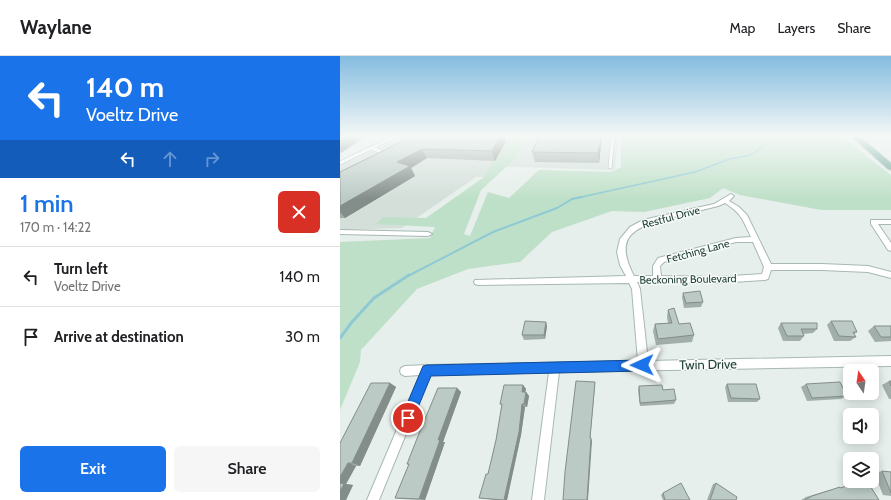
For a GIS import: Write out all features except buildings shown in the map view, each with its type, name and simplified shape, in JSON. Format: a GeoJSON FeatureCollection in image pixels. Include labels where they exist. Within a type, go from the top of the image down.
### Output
{"type":"FeatureCollection","features":[{"type":"Feature","properties":{"kind":"main road"},"geometry":{"type":"LineString","coordinates":[[879,157],[891,167]]}},
{"type":"Feature","properties":{"kind":"street","name":"Restful Drive"},"geometry":{"type":"LineString","coordinates":[[642,365],[636,289],[624,264],[621,252],[624,239],[632,229],[645,222],[728,199],[744,216],[754,239]]}},
{"type":"Feature","properties":{"kind":"street"},"geometry":{"type":"LineString","coordinates":[[891,222],[873,222],[891,248]]}},
{"type":"Feature","properties":{"kind":"street"},"geometry":{"type":"LineString","coordinates":[[340,232],[428,234]]}},
{"type":"Feature","properties":{"kind":"street"},"geometry":{"type":"LineString","coordinates":[[754,239],[768,267],[868,269],[891,275]]}},
{"type":"Feature","properties":{"kind":"street","name":"Fetching Lane"},"geometry":{"type":"LineString","coordinates":[[657,279],[657,263],[662,260],[736,240],[754,239]]}},
{"type":"Feature","properties":{"kind":"street","name":"Beckoning Boulevard"},"geometry":{"type":"LineString","coordinates":[[478,282],[657,279],[717,280],[760,278],[765,277],[768,267]]}},
{"type":"Feature","properties":{"kind":"street","name":"Twin Drive"},"geometry":{"type":"LineString","coordinates":[[405,371],[891,361]]}},
{"type":"Feature","properties":{"kind":"street"},"geometry":{"type":"LineString","coordinates":[[538,500],[555,367]]}},
{"type":"Feature","properties":{"kind":"street"},"geometry":{"type":"LineString","coordinates":[[373,500],[427,370]]}},
{"type":"Feature","properties":{"kind":"lane"},"geometry":{"type":"LineString","coordinates":[[340,164],[355,157]]}},
{"type":"Feature","properties":{"kind":"lane"},"geometry":{"type":"LineString","coordinates":[[610,167],[611,157]]}},
{"type":"Feature","properties":{"kind":"shaded area"},"geometry":{"type":"Polygon","coordinates":[[[360,157],[616,157],[615,169],[612,170],[491,166],[484,177],[476,177],[402,228],[340,230],[340,166],[360,157]]]}},
{"type":"Feature","properties":{"kind":"green space"},"geometry":{"type":"Polygon","coordinates":[[[496,157],[516,157],[481,190],[464,234],[470,236],[488,192],[509,198],[539,170],[611,172],[621,167],[621,157],[868,157],[891,175],[891,210],[821,210],[740,195],[723,188],[710,198],[644,212],[612,211],[552,232],[520,262],[468,269],[417,289],[361,350],[360,362],[340,410],[340,242],[430,238],[435,227],[376,224],[383,217],[426,218],[484,177],[496,157]]]}},
{"type":"Feature","properties":{"kind":"waterway"},"geometry":{"type":"LineString","coordinates":[[577,198],[695,172],[730,159],[742,157]]}},
{"type":"Feature","properties":{"kind":"waterway"},"geometry":{"type":"LineString","coordinates":[[577,198],[582,197]]}},
{"type":"Feature","properties":{"kind":"waterway"},"geometry":{"type":"LineString","coordinates":[[408,276],[493,232],[557,208],[572,199],[577,198]]}},
{"type":"Feature","properties":{"kind":"waterway"},"geometry":{"type":"LineString","coordinates":[[340,338],[352,322],[374,298],[409,275]]}},
{"type":"Feature","properties":{"kind":"route"},"geometry":{"type":"LineString","coordinates":[[408,418],[427,370],[642,365]]}}]}
